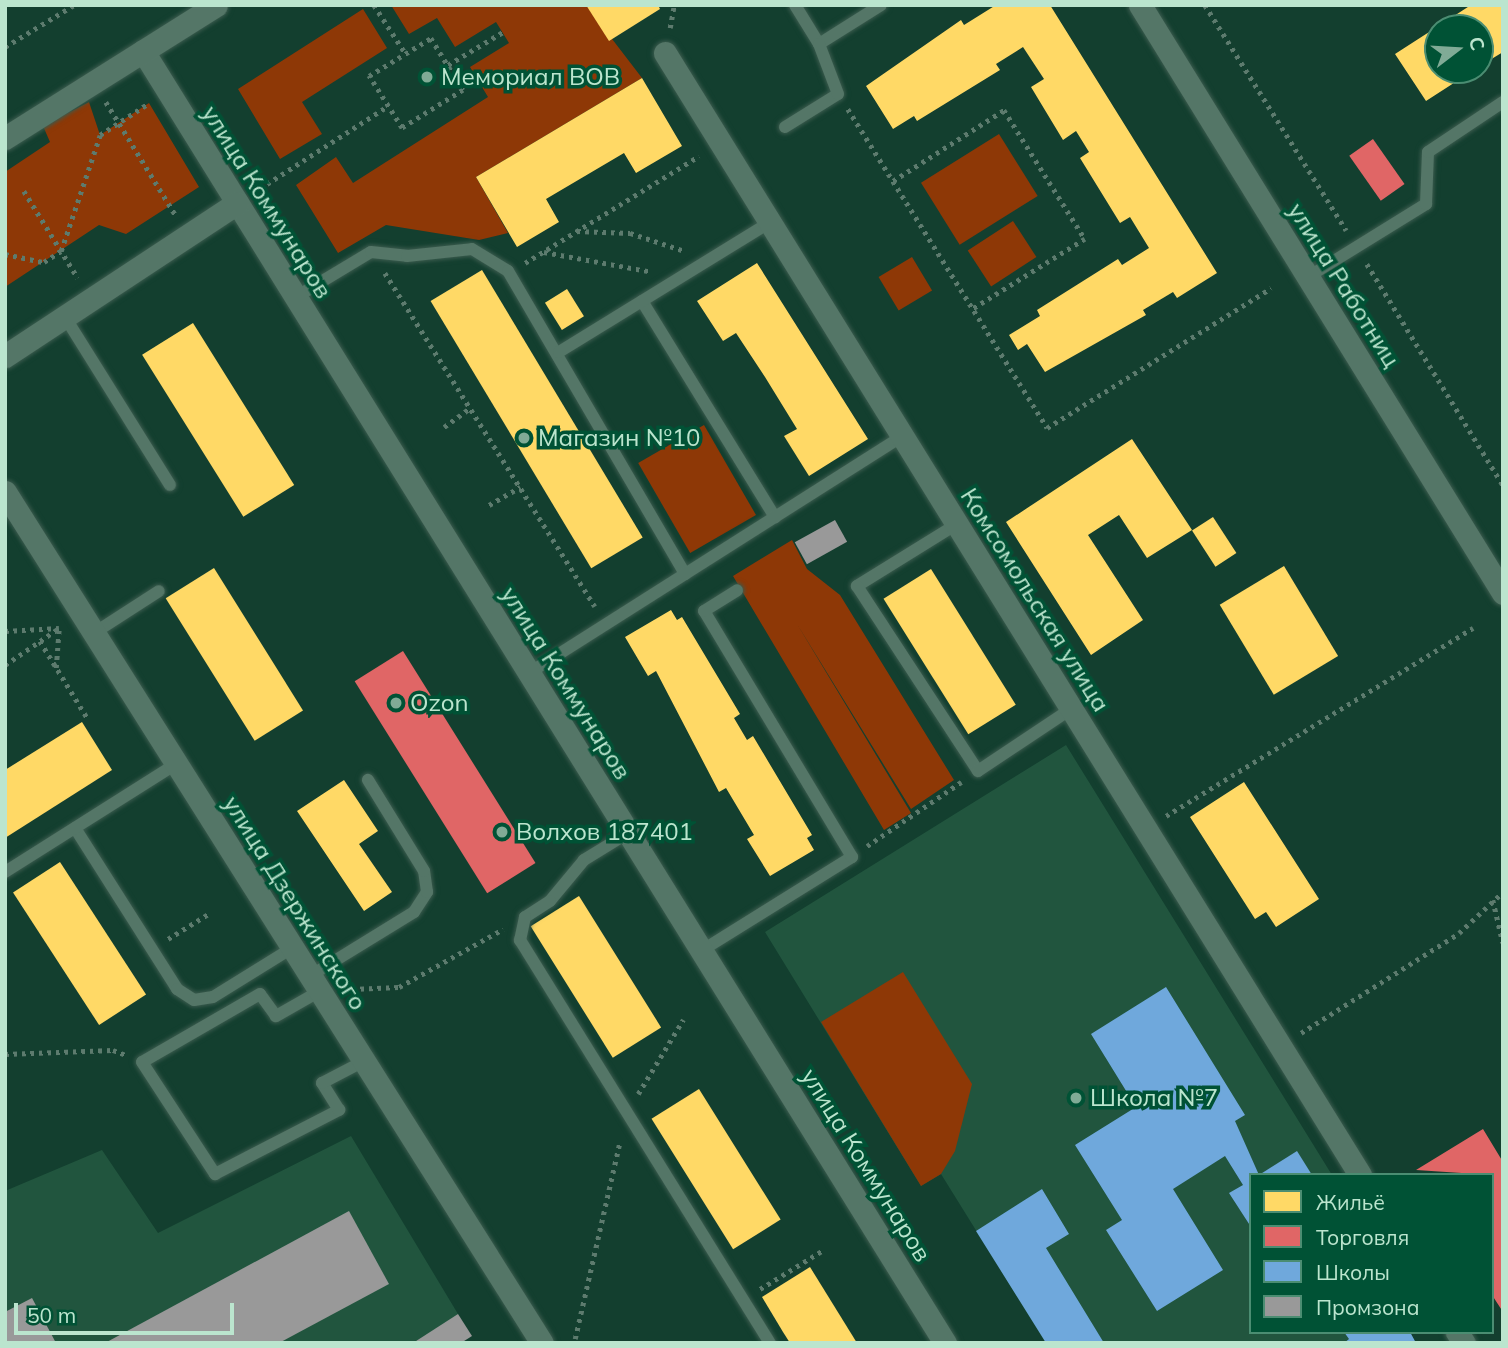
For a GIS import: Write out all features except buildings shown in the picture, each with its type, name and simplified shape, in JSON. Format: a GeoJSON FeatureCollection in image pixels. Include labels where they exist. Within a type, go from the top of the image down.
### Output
{"type":"FeatureCollection","features":[{"type":"Feature","properties":{"kind":"street"},"geometry":{"type":"LineString","coordinates":[[5,138],[216,5]]}},
{"type":"Feature","properties":{"kind":"street","name":"улица Работниц"},"geometry":{"type":"LineString","coordinates":[[1140,5],[1503,593]]}},
{"type":"Feature","properties":{"kind":"street","name":"улица Коммунаров"},"geometry":{"type":"LineString","coordinates":[[143,51],[945,1343]]}},
{"type":"Feature","properties":{"kind":"street","name":"Комсомольская улица"},"geometry":{"type":"LineString","coordinates":[[665,53],[1359,1173]]}},
{"type":"Feature","properties":{"kind":"street"},"geometry":{"type":"LineString","coordinates":[[5,356],[237,203]]}},
{"type":"Feature","properties":{"kind":"street","name":"улица Дзержинского"},"geometry":{"type":"LineString","coordinates":[[8,506],[94,633],[542,1343]]}},
{"type":"Feature","properties":{"kind":"lane"},"geometry":{"type":"LineString","coordinates":[[785,127],[838,94],[819,44],[794,5]]}},
{"type":"Feature","properties":{"kind":"lane"},"geometry":{"type":"LineString","coordinates":[[819,44],[881,5]]}},
{"type":"Feature","properties":{"kind":"lane"},"geometry":{"type":"LineString","coordinates":[[1308,277],[1426,205],[1428,152],[1503,102]]}},
{"type":"Feature","properties":{"kind":"lane"},"geometry":{"type":"LineString","coordinates":[[559,352],[770,222]]}},
{"type":"Feature","properties":{"kind":"lane"},"geometry":{"type":"LineString","coordinates":[[296,297],[371,252],[407,256],[472,249],[508,271],[559,352],[685,574]]}},
{"type":"Feature","properties":{"kind":"lane"},"geometry":{"type":"LineString","coordinates":[[642,301],[775,517]]}},
{"type":"Feature","properties":{"kind":"lane"},"geometry":{"type":"LineString","coordinates":[[65,317],[170,485]]}},
{"type":"Feature","properties":{"kind":"lane"},"geometry":{"type":"LineString","coordinates":[[529,673],[902,436]]}},
{"type":"Feature","properties":{"kind":"lane"},"geometry":{"type":"LineString","coordinates":[[957,524],[856,586],[978,771],[1071,709]]}},
{"type":"Feature","properties":{"kind":"lane"},"geometry":{"type":"LineString","coordinates":[[701,951],[852,857],[704,611],[737,590]]}},
{"type":"Feature","properties":{"kind":"lane"},"geometry":{"type":"LineString","coordinates":[[94,633],[159,591]]}},
{"type":"Feature","properties":{"kind":"lane"},"geometry":{"type":"LineString","coordinates":[[5,872],[176,764]]}},
{"type":"Feature","properties":{"kind":"lane"},"geometry":{"type":"LineString","coordinates":[[364,1061],[322,1083],[339,1110],[215,1174],[142,1062],[260,994],[276,1016],[414,912],[427,892],[424,871],[368,780]]}},
{"type":"Feature","properties":{"kind":"lane"},"geometry":{"type":"LineString","coordinates":[[75,828],[177,989],[194,1000],[214,998],[292,948]]}},
{"type":"Feature","properties":{"kind":"lane"},"geometry":{"type":"LineString","coordinates":[[628,833],[584,860],[518,928],[627,1113],[770,1343]]}},
{"type":"Feature","properties":{"kind":"path"},"geometry":{"type":"LineString","coordinates":[[5,47],[74,5]]}},
{"type":"Feature","properties":{"kind":"path"},"geometry":{"type":"LineString","coordinates":[[374,5],[405,54]]}},
{"type":"Feature","properties":{"kind":"path"},"geometry":{"type":"LineString","coordinates":[[448,65],[503,32]]}},
{"type":"Feature","properties":{"kind":"path"},"geometry":{"type":"LineString","coordinates":[[431,38],[448,65],[463,90],[402,128],[369,76],[431,38]]}},
{"type":"Feature","properties":{"kind":"path"},"geometry":{"type":"LineString","coordinates":[[5,254],[44,262],[61,251],[100,135],[168,91]]}},
{"type":"Feature","properties":{"kind":"path"},"geometry":{"type":"LineString","coordinates":[[101,94],[188,236]]}},
{"type":"Feature","properties":{"kind":"path"},"geometry":{"type":"LineString","coordinates":[[838,94],[1047,428],[1271,288]]}},
{"type":"Feature","properties":{"kind":"path"},"geometry":{"type":"LineString","coordinates":[[267,184],[388,106]]}},
{"type":"Feature","properties":{"kind":"path"},"geometry":{"type":"LineString","coordinates":[[893,181],[1004,110],[1085,239],[973,309]]}},
{"type":"Feature","properties":{"kind":"path"},"geometry":{"type":"LineString","coordinates":[[508,271],[721,143]]}},
{"type":"Feature","properties":{"kind":"path"},"geometry":{"type":"LineString","coordinates":[[24,191],[92,299]]}},
{"type":"Feature","properties":{"kind":"path"},"geometry":{"type":"LineString","coordinates":[[578,231],[630,233],[708,261]]}},
{"type":"Feature","properties":{"kind":"path"},"geometry":{"type":"LineString","coordinates":[[371,252],[606,624]]}},
{"type":"Feature","properties":{"kind":"path"},"geometry":{"type":"LineString","coordinates":[[543,252],[630,271],[691,271]]}},
{"type":"Feature","properties":{"kind":"path"},"geometry":{"type":"LineString","coordinates":[[444,428],[470,408]]}},
{"type":"Feature","properties":{"kind":"path"},"geometry":{"type":"LineString","coordinates":[[489,505],[520,487]]}},
{"type":"Feature","properties":{"kind":"path"},"geometry":{"type":"LineString","coordinates":[[5,631],[59,628]]}},
{"type":"Feature","properties":{"kind":"path"},"geometry":{"type":"LineString","coordinates":[[5,665],[59,628]]}},
{"type":"Feature","properties":{"kind":"path"},"geometry":{"type":"LineString","coordinates":[[56,668],[59,628]]}},
{"type":"Feature","properties":{"kind":"path"},"geometry":{"type":"LineString","coordinates":[[1145,828],[1474,628]]}},
{"type":"Feature","properties":{"kind":"path"},"geometry":{"type":"LineString","coordinates":[[40,641],[88,719]]}},
{"type":"Feature","properties":{"kind":"path"},"geometry":{"type":"LineString","coordinates":[[852,857],[978,771]]}},
{"type":"Feature","properties":{"kind":"path"},"geometry":{"type":"LineString","coordinates":[[1281,1048],[1459,933],[1503,892]]}},
{"type":"Feature","properties":{"kind":"path"},"geometry":{"type":"LineString","coordinates":[[1493,899],[1503,943]]}},
{"type":"Feature","properties":{"kind":"path"},"geometry":{"type":"LineString","coordinates":[[152,949],[209,913]]}},
{"type":"Feature","properties":{"kind":"path"},"geometry":{"type":"LineString","coordinates":[[352,989],[398,987],[480,937],[518,928]]}},
{"type":"Feature","properties":{"kind":"path"},"geometry":{"type":"LineString","coordinates":[[575,1339],[627,1113],[683,1020]]}},
{"type":"Feature","properties":{"kind":"path"},"geometry":{"type":"LineString","coordinates":[[5,1054],[113,1050],[142,1062]]}},
{"type":"Feature","properties":{"kind":"path"},"geometry":{"type":"LineString","coordinates":[[744,1300],[825,1249]]}},
{"type":"Feature","properties":{"kind":"shaded area"},"geometry":{"type":"Polygon","coordinates":[[[391,5],[586,5],[642,78],[476,177],[508,233],[479,240],[386,225],[338,253],[296,185],[336,157],[353,183],[488,97],[470,67],[509,43],[496,22],[455,47],[437,18],[409,34],[391,5]]]}},
{"type":"Feature","properties":{"kind":"shaded area"},"geometry":{"type":"Polygon","coordinates":[[[363,9],[387,48],[302,102],[322,134],[280,159],[238,89],[363,9]]]}},
{"type":"Feature","properties":{"kind":"shaded area"},"geometry":{"type":"Polygon","coordinates":[[[89,102],[100,135],[149,103],[199,187],[126,234],[99,225],[5,287],[5,172],[50,142],[43,126],[89,102]]]}},
{"type":"Feature","properties":{"kind":"shaded area"},"geometry":{"type":"Polygon","coordinates":[[[999,134],[1038,196],[960,245],[921,183],[999,134]]]}},
{"type":"Feature","properties":{"kind":"shaded area"},"geometry":{"type":"Polygon","coordinates":[[[1013,221],[1036,257],[991,286],[968,250],[1013,221]]]}},
{"type":"Feature","properties":{"kind":"shaded area"},"geometry":{"type":"Polygon","coordinates":[[[912,257],[932,290],[899,311],[879,277],[912,257]]]}},
{"type":"Feature","properties":{"kind":"shaded area"},"geometry":{"type":"Polygon","coordinates":[[[704,425],[756,515],[690,553],[638,463],[704,425]]]}},
{"type":"Feature","properties":{"kind":"shaded area"},"geometry":{"type":"Polygon","coordinates":[[[792,540],[807,569],[840,595],[954,780],[911,809],[797,624],[911,813],[884,830],[733,576],[792,540]]]}},
{"type":"Feature","properties":{"kind":"shaded area","name":"Школа №7"},"geometry":{"type":"Polygon","coordinates":[[[1066,745],[1331,1173],[1249,1173],[1249,1334],[1411,1334],[1416,1343],[1046,1343],[941,1174],[921,1186],[765,932],[1066,745]]]}},
{"type":"Feature","properties":{"kind":"shaded area"},"geometry":{"type":"Polygon","coordinates":[[[903,972],[972,1084],[955,1151],[941,1174],[921,1186],[821,1022],[903,972]]]}},
{"type":"Feature","properties":{"kind":"shaded area"},"geometry":{"type":"Polygon","coordinates":[[[351,1136],[458,1314],[440,1343],[5,1343],[5,1191],[102,1150],[158,1233],[351,1136]]]}},
{"type":"Feature","properties":{"kind":"place","name":"Мемориал ВОВ"},"geometry":{"type":"Point","coordinates":[427,77]}},
{"type":"Feature","properties":{"kind":"place","name":"Магазин №10"},"geometry":{"type":"Point","coordinates":[524,438]}},
{"type":"Feature","properties":{"kind":"place","name":"Ozon"},"geometry":{"type":"Point","coordinates":[396,703]}},
{"type":"Feature","properties":{"kind":"place","name":"Волхов 187401"},"geometry":{"type":"Point","coordinates":[502,832]}},
{"type":"Feature","properties":{"kind":"place","name":"Школа №7"},"geometry":{"type":"Point","coordinates":[1076,1098]}}]}
